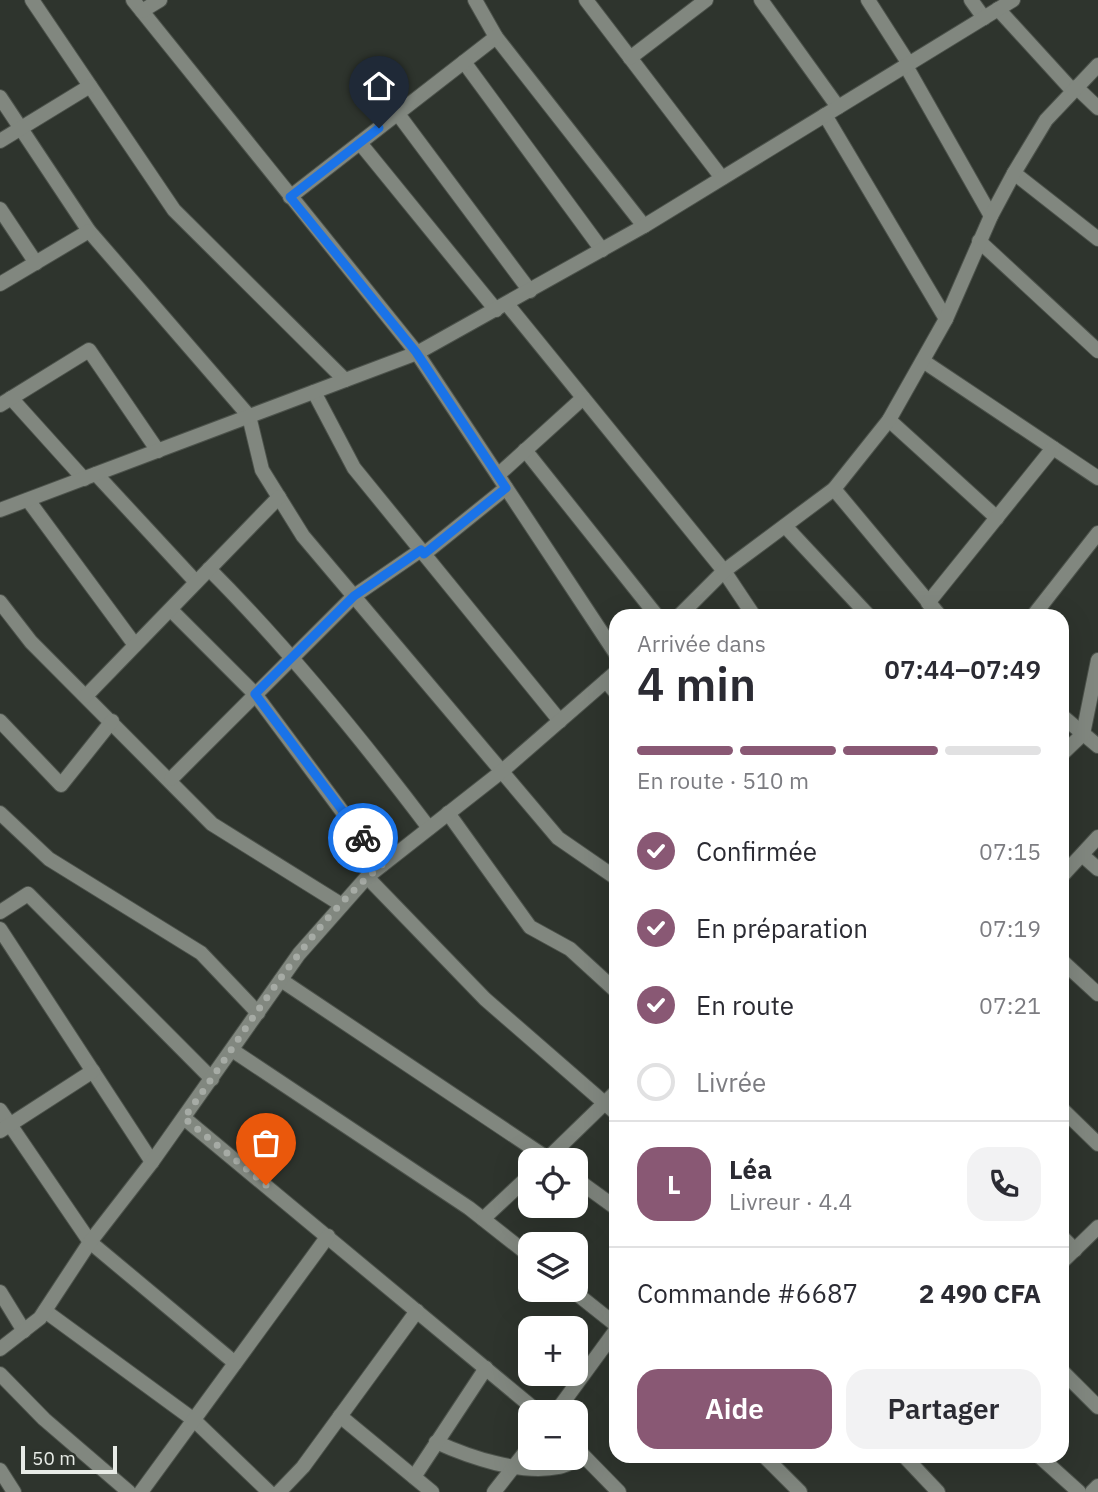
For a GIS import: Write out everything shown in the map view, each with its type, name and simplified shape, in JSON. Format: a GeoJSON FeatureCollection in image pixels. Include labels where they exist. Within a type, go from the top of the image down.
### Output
{"type":"FeatureCollection","features":[{"type":"Feature","properties":{"kind":"street"},"geometry":{"type":"LineString","coordinates":[[32,0],[173,210],[345,380]]}},
{"type":"Feature","properties":{"kind":"street"},"geometry":{"type":"LineString","coordinates":[[160,0],[137,6],[416,352],[609,643]]}},
{"type":"Feature","properties":{"kind":"street"},"geometry":{"type":"LineString","coordinates":[[475,0],[496,37],[644,226]]}},
{"type":"Feature","properties":{"kind":"street"},"geometry":{"type":"LineString","coordinates":[[586,0],[722,178]]}},
{"type":"Feature","properties":{"kind":"street"},"geometry":{"type":"LineString","coordinates":[[630,58],[706,0]]}},
{"type":"Feature","properties":{"kind":"street"},"geometry":{"type":"LineString","coordinates":[[761,0],[838,107]]}},
{"type":"Feature","properties":{"kind":"street"},"geometry":{"type":"LineString","coordinates":[[868,0],[991,216]]}},
{"type":"Feature","properties":{"kind":"street"},"geometry":{"type":"LineString","coordinates":[[971,0],[984,18]]}},
{"type":"Feature","properties":{"kind":"street"},"geometry":{"type":"LineString","coordinates":[[0,510],[416,352],[502,307],[644,226],[1013,0]]}},
{"type":"Feature","properties":{"kind":"street"},"geometry":{"type":"LineString","coordinates":[[998,9],[1074,88],[1098,108]]}},
{"type":"Feature","properties":{"kind":"street"},"geometry":{"type":"LineString","coordinates":[[290,197],[496,37]]}},
{"type":"Feature","properties":{"kind":"street"},"geometry":{"type":"LineString","coordinates":[[464,62],[602,250]]}},
{"type":"Feature","properties":{"kind":"street"},"geometry":{"type":"LineString","coordinates":[[685,609],[724,571],[834,489],[889,419],[946,318],[991,216],[1045,120],[1098,65]]}},
{"type":"Feature","properties":{"kind":"street"},"geometry":{"type":"LineString","coordinates":[[0,141],[90,86]]}},
{"type":"Feature","properties":{"kind":"street"},"geometry":{"type":"LineString","coordinates":[[0,97],[89,231],[249,416],[262,470],[303,536],[558,838],[609,873]]}},
{"type":"Feature","properties":{"kind":"street"},"geometry":{"type":"LineString","coordinates":[[398,114],[530,291]]}},
{"type":"Feature","properties":{"kind":"street"},"geometry":{"type":"LineString","coordinates":[[825,115],[946,318]]}},
{"type":"Feature","properties":{"kind":"street"},"geometry":{"type":"LineString","coordinates":[[360,143],[583,398],[724,571],[749,609]]}},
{"type":"Feature","properties":{"kind":"street"},"geometry":{"type":"LineString","coordinates":[[1014,173],[1098,239]]}},
{"type":"Feature","properties":{"kind":"street"},"geometry":{"type":"LineString","coordinates":[[0,209],[36,262]]}},
{"type":"Feature","properties":{"kind":"street"},"geometry":{"type":"LineString","coordinates":[[0,284],[89,231]]}},
{"type":"Feature","properties":{"kind":"street"},"geometry":{"type":"LineString","coordinates":[[979,241],[1098,351]]}},
{"type":"Feature","properties":{"kind":"street"},"geometry":{"type":"LineString","coordinates":[[158,451],[89,350],[5,402],[90,476],[196,582]]}},
{"type":"Feature","properties":{"kind":"street"},"geometry":{"type":"LineString","coordinates":[[923,361],[1098,478]]}},
{"type":"Feature","properties":{"kind":"street"},"geometry":{"type":"LineString","coordinates":[[314,392],[354,468],[560,720]]}},
{"type":"Feature","properties":{"kind":"street"},"geometry":{"type":"LineString","coordinates":[[171,779],[354,596],[422,552],[502,482],[525,450],[583,398]]}},
{"type":"Feature","properties":{"kind":"street"},"geometry":{"type":"LineString","coordinates":[[889,419],[997,518]]}},
{"type":"Feature","properties":{"kind":"street"},"geometry":{"type":"LineString","coordinates":[[928,603],[1053,448]]}},
{"type":"Feature","properties":{"kind":"street"},"geometry":{"type":"LineString","coordinates":[[525,450],[651,609]]}},
{"type":"Feature","properties":{"kind":"street"},"geometry":{"type":"LineString","coordinates":[[834,489],[934,609]]}},
{"type":"Feature","properties":{"kind":"street"},"geometry":{"type":"LineString","coordinates":[[86,696],[279,497]]}},
{"type":"Feature","properties":{"kind":"street"},"geometry":{"type":"LineString","coordinates":[[28,500],[135,645]]}},
{"type":"Feature","properties":{"kind":"street"},"geometry":{"type":"LineString","coordinates":[[785,526],[862,609]]}},
{"type":"Feature","properties":{"kind":"street"},"geometry":{"type":"LineString","coordinates":[[1038,609],[1098,533]]}},
{"type":"Feature","properties":{"kind":"street"},"geometry":{"type":"LineString","coordinates":[[209,569],[376,757],[429,828]]}},
{"type":"Feature","properties":{"kind":"street"},"geometry":{"type":"LineString","coordinates":[[0,602],[31,642],[171,779],[212,824],[342,905]]}},
{"type":"Feature","properties":{"kind":"street"},"geometry":{"type":"LineString","coordinates":[[171,610],[255,694],[382,865]]}},
{"type":"Feature","properties":{"kind":"street"},"geometry":{"type":"LineString","coordinates":[[1069,747],[1083,734],[1098,660]]}},
{"type":"Feature","properties":{"kind":"street"},"geometry":{"type":"LineString","coordinates":[[0,1349],[45,1311],[90,1242],[184,1118],[299,954],[367,877],[501,772],[609,679]]}},
{"type":"Feature","properties":{"kind":"street"},"geometry":{"type":"LineString","coordinates":[[0,721],[61,785],[111,721]]}},
{"type":"Feature","properties":{"kind":"street"},"geometry":{"type":"LineString","coordinates":[[1069,722],[1098,746]]}},
{"type":"Feature","properties":{"kind":"street"},"geometry":{"type":"LineString","coordinates":[[448,813],[530,927],[570,949],[609,985]]}},
{"type":"Feature","properties":{"kind":"street"},"geometry":{"type":"LineString","coordinates":[[0,814],[49,859],[201,953],[258,1013]]}},
{"type":"Feature","properties":{"kind":"street"},"geometry":{"type":"LineString","coordinates":[[1069,869],[1098,837]]}},
{"type":"Feature","properties":{"kind":"street"},"geometry":{"type":"LineString","coordinates":[[1082,855],[1098,869]]}},
{"type":"Feature","properties":{"kind":"street"},"geometry":{"type":"LineString","coordinates":[[367,877],[485,999],[609,1107]]}},
{"type":"Feature","properties":{"kind":"street"},"geometry":{"type":"LineString","coordinates":[[0,912],[27,894],[212,1079]]}},
{"type":"Feature","properties":{"kind":"street"},"geometry":{"type":"LineString","coordinates":[[0,929],[152,1162]]}},
{"type":"Feature","properties":{"kind":"street"},"geometry":{"type":"LineString","coordinates":[[1069,967],[1098,994]]}},
{"type":"Feature","properties":{"kind":"street"},"geometry":{"type":"LineString","coordinates":[[281,980],[530,1148]]}},
{"type":"Feature","properties":{"kind":"street"},"geometry":{"type":"LineString","coordinates":[[232,1050],[484,1219],[518,1246]]}},
{"type":"Feature","properties":{"kind":"street"},"geometry":{"type":"LineString","coordinates":[[5,1128],[93,1071]]}},
{"type":"Feature","properties":{"kind":"street"},"geometry":{"type":"LineString","coordinates":[[560,1148],[609,1098]]}},
{"type":"Feature","properties":{"kind":"street"},"geometry":{"type":"LineString","coordinates":[[0,1110],[5,1128],[90,1242],[235,1363]]}},
{"type":"Feature","properties":{"kind":"street"},"geometry":{"type":"LineString","coordinates":[[1069,1116],[1098,1144]]}},
{"type":"Feature","properties":{"kind":"street"},"geometry":{"type":"LineString","coordinates":[[184,1118],[524,1400]]}},
{"type":"Feature","properties":{"kind":"street"},"geometry":{"type":"LineString","coordinates":[[484,1219],[518,1186]]}},
{"type":"Feature","properties":{"kind":"street"},"geometry":{"type":"LineString","coordinates":[[588,1188],[609,1203]]}},
{"type":"Feature","properties":{"kind":"street"},"geometry":{"type":"LineString","coordinates":[[1069,1256],[1098,1227]]}},
{"type":"Feature","properties":{"kind":"street"},"geometry":{"type":"LineString","coordinates":[[141,1492],[328,1236]]}},
{"type":"Feature","properties":{"kind":"street"},"geometry":{"type":"LineString","coordinates":[[1069,1244],[1075,1250]]}},
{"type":"Feature","properties":{"kind":"street"},"geometry":{"type":"LineString","coordinates":[[0,1292],[24,1331]]}},
{"type":"Feature","properties":{"kind":"street"},"geometry":{"type":"LineString","coordinates":[[587,1302],[609,1319]]}},
{"type":"Feature","properties":{"kind":"street"},"geometry":{"type":"LineString","coordinates":[[45,1311],[194,1420],[269,1492]]}},
{"type":"Feature","properties":{"kind":"street"},"geometry":{"type":"LineString","coordinates":[[279,1492],[303,1467],[418,1311]]}},
{"type":"Feature","properties":{"kind":"street"},"geometry":{"type":"LineString","coordinates":[[565,1400],[609,1340]]}},
{"type":"Feature","properties":{"kind":"street"},"geometry":{"type":"LineString","coordinates":[[414,1477],[486,1368]]}},
{"type":"Feature","properties":{"kind":"street"},"geometry":{"type":"LineString","coordinates":[[0,1374],[44,1419],[129,1492]]}},
{"type":"Feature","properties":{"kind":"street"},"geometry":{"type":"LineString","coordinates":[[1069,1378],[1098,1407]]}},
{"type":"Feature","properties":{"kind":"street"},"geometry":{"type":"LineString","coordinates":[[340,1416],[432,1492]]}},
{"type":"Feature","properties":{"kind":"street"},"geometry":{"type":"LineString","coordinates":[[436,1442],[475,1460],[518,1466]]}},
{"type":"Feature","properties":{"kind":"street"},"geometry":{"type":"LineString","coordinates":[[494,1492],[518,1461]]}},
{"type":"Feature","properties":{"kind":"street"},"geometry":{"type":"LineString","coordinates":[[588,1461],[619,1492]]}},
{"type":"Feature","properties":{"kind":"street"},"geometry":{"type":"LineString","coordinates":[[771,1463],[800,1492]]}},
{"type":"Feature","properties":{"kind":"street"},"geometry":{"type":"LineString","coordinates":[[911,1463],[938,1492]]}},
{"type":"Feature","properties":{"kind":"street"},"geometry":{"type":"LineString","coordinates":[[1047,1463],[1079,1492]]}},
{"type":"Feature","properties":{"kind":"street"},"geometry":{"type":"LineString","coordinates":[[0,1470],[14,1492]]}},
{"type":"Feature","properties":{"kind":"street"},"geometry":{"type":"LineString","coordinates":[[1092,1492],[1098,1486]]}},
{"type":"Feature","properties":{"kind":"way so far"},"geometry":{"type":"LineString","coordinates":[[266,1185],[184,1118],[299,954],[367,877],[382,865],[363,838]]}},
{"type":"Feature","properties":{"kind":"route"},"geometry":{"type":"LineString","coordinates":[[363,838],[255,694],[354,596],[421,550],[424,554],[506,488],[416,352],[290,197],[379,128]]}}]}
